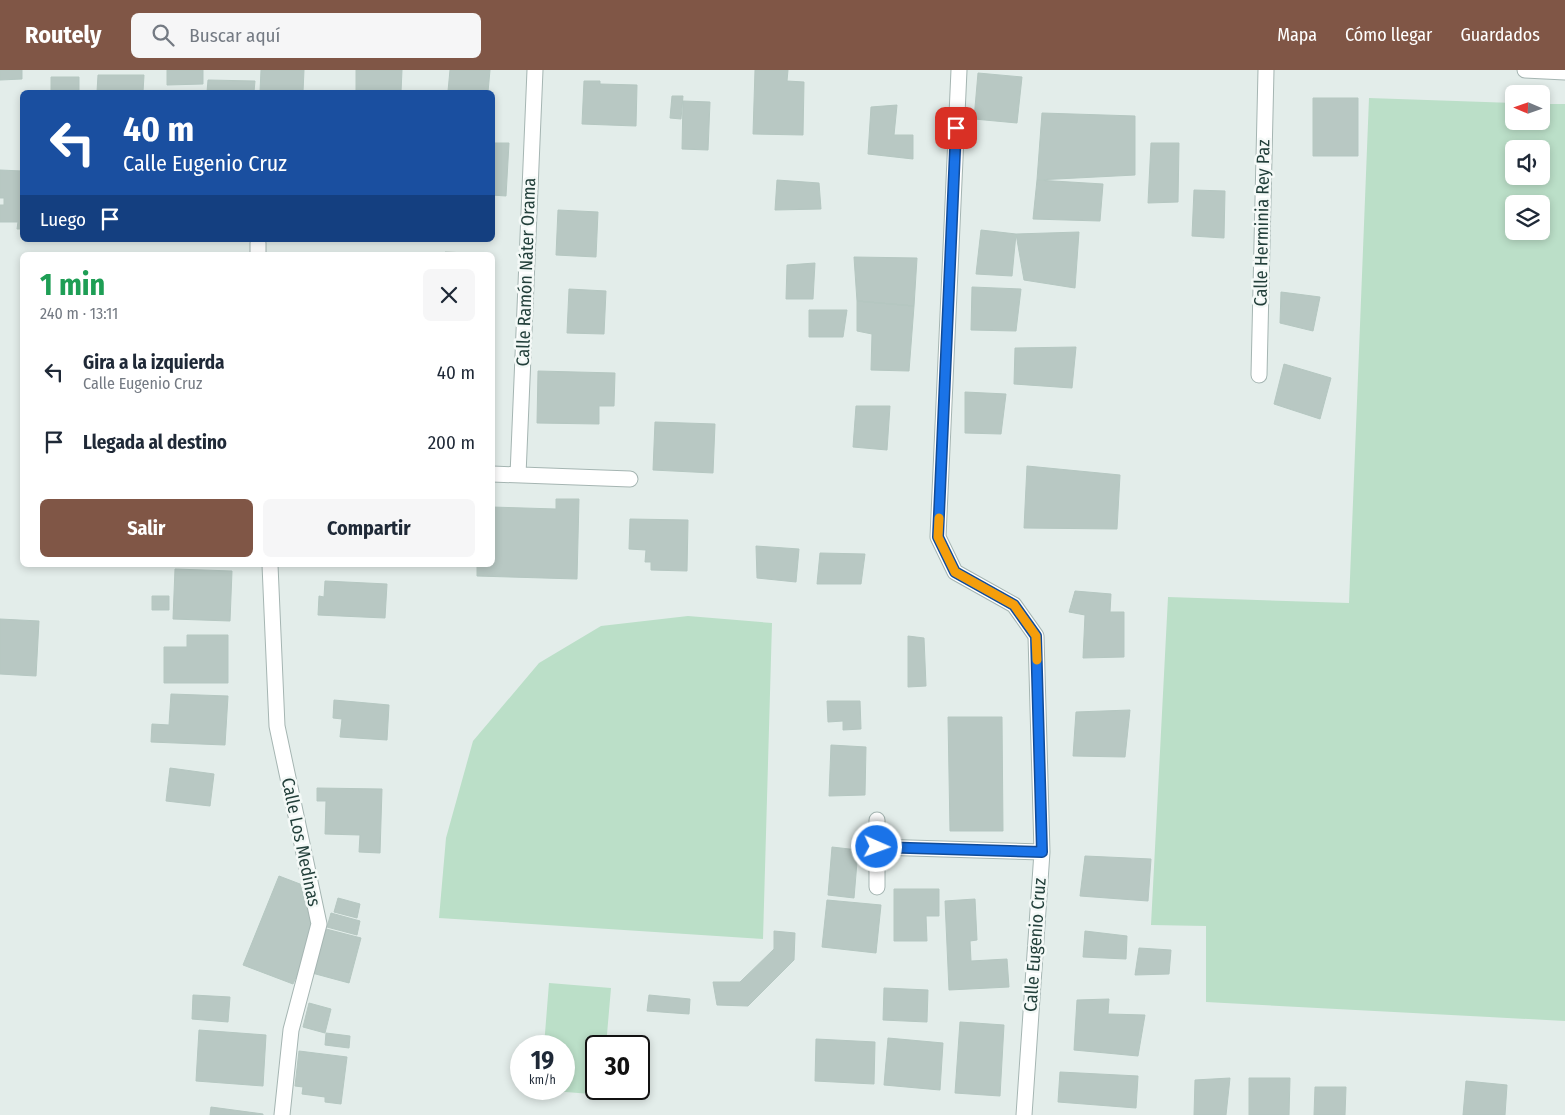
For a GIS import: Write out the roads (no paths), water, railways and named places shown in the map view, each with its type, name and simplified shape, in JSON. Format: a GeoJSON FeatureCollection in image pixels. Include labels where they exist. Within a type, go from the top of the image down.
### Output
{"type":"FeatureCollection","features":[{"type":"Feature","properties":{"kind":"street","name":"Calle Ramón Náter Orama"},"geometry":{"type":"LineString","coordinates":[[518,475],[535,70]]}},
{"type":"Feature","properties":{"kind":"street","name":"Calle Eugenio Cruz"},"geometry":{"type":"LineString","coordinates":[[958,70],[938,537],[955,572],[1014,605],[1036,636],[1042,852],[1024,1115]]}},
{"type":"Feature","properties":{"kind":"street","name":"Calle Herminia Rey Paz"},"geometry":{"type":"LineString","coordinates":[[1259,375],[1266,70]]}},
{"type":"Feature","properties":{"kind":"street"},"geometry":{"type":"LineString","coordinates":[[1525,70],[1565,72]]}},
{"type":"Feature","properties":{"kind":"street"},"geometry":{"type":"LineString","coordinates":[[495,474],[630,479]]}},
{"type":"Feature","properties":{"kind":"street","name":"Calle Los Medinas"},"geometry":{"type":"LineString","coordinates":[[270,567],[276,726],[319,924],[291,1030],[282,1115]]}},
{"type":"Feature","properties":{"kind":"street"},"geometry":{"type":"LineString","coordinates":[[877,820],[877,887]]}},
{"type":"Feature","properties":{"kind":"street"},"geometry":{"type":"LineString","coordinates":[[877,847],[1042,852]]}}]}
